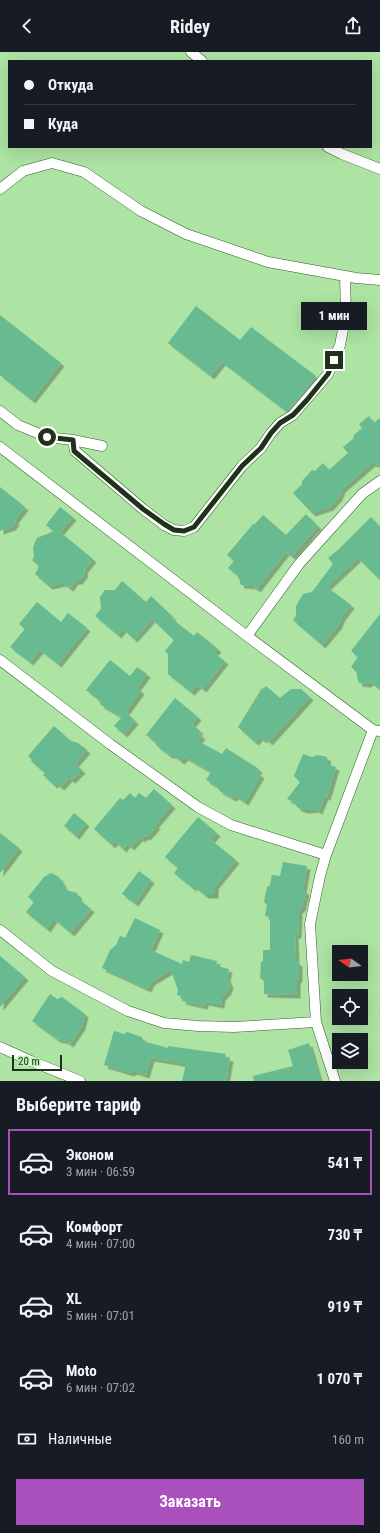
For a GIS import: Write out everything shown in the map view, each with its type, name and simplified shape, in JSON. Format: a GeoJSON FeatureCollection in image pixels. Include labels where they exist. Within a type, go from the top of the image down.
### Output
{"type":"FeatureCollection","features":[{"type":"Feature","properties":{"kind":"lane"},"geometry":{"type":"LineString","coordinates":[[191,52],[201,60]]}},
{"type":"Feature","properties":{"kind":"lane"},"geometry":{"type":"LineString","coordinates":[[330,148],[380,169]]}},
{"type":"Feature","properties":{"kind":"lane"},"geometry":{"type":"LineString","coordinates":[[0,189],[23,172],[52,163],[84,172],[141,211],[186,234],[268,262],[345,276],[380,280]]}},
{"type":"Feature","properties":{"kind":"lane"},"geometry":{"type":"LineString","coordinates":[[73,440],[74,451],[143,509],[174,530],[184,531],[194,527],[242,466],[261,448],[280,423],[293,415],[328,374],[340,345],[346,314],[345,276]]}},
{"type":"Feature","properties":{"kind":"lane"},"geometry":{"type":"LineString","coordinates":[[0,411],[18,425],[47,437],[73,440],[102,446]]}},
{"type":"Feature","properties":{"kind":"lane"},"geometry":{"type":"LineString","coordinates":[[0,447],[247,636],[377,730],[326,855],[310,924],[316,1022],[335,1081]]}},
{"type":"Feature","properties":{"kind":"lane"},"geometry":{"type":"LineString","coordinates":[[247,636],[299,564],[362,494],[380,481]]}},
{"type":"Feature","properties":{"kind":"lane"},"geometry":{"type":"LineString","coordinates":[[0,660],[110,744],[198,807],[231,824],[326,855]]}},
{"type":"Feature","properties":{"kind":"lane"},"geometry":{"type":"LineString","coordinates":[[0,930],[52,971],[128,1011],[164,1023],[234,1027],[316,1022]]}},
{"type":"Feature","properties":{"kind":"lane"},"geometry":{"type":"LineString","coordinates":[[0,1047],[80,1081]]}},
{"type":"Feature","properties":{"kind":"building"},"geometry":{"type":"Polygon","coordinates":[[[196,306],[240,340],[251,327],[316,376],[289,410],[286,411],[222,362],[211,376],[168,343],[196,306]]]}},
{"type":"Feature","properties":{"kind":"building"},"geometry":{"type":"Polygon","coordinates":[[[0,315],[61,363],[32,400],[0,375],[0,315]]]}},
{"type":"Feature","properties":{"kind":"building"},"geometry":{"type":"Polygon","coordinates":[[[369,416],[374,423],[380,418],[380,465],[372,463],[342,489],[339,497],[330,507],[312,513],[293,493],[302,484],[302,481],[312,470],[315,471],[323,463],[329,470],[348,453],[343,447],[353,439],[354,435],[362,428],[359,424],[369,416]]]}},
{"type":"Feature","properties":{"kind":"building"},"geometry":{"type":"Polygon","coordinates":[[[0,487],[25,507],[15,520],[16,522],[12,527],[0,531],[0,487]]]}},
{"type":"Feature","properties":{"kind":"building"},"geometry":{"type":"Polygon","coordinates":[[[60,507],[73,517],[60,532],[93,559],[84,570],[85,573],[79,581],[75,581],[70,588],[63,583],[49,586],[35,574],[39,566],[32,560],[34,557],[33,548],[37,538],[54,531],[46,525],[60,507]]]}},
{"type":"Feature","properties":{"kind":"building"},"geometry":{"type":"Polygon","coordinates":[[[306,514],[318,526],[292,556],[286,552],[257,589],[253,586],[241,585],[238,576],[228,568],[234,561],[227,555],[254,523],[254,525],[263,515],[286,535],[306,514]]]}},
{"type":"Feature","properties":{"kind":"building"},"geometry":{"type":"Polygon","coordinates":[[[371,517],[380,527],[380,580],[358,558],[327,587],[351,605],[342,617],[338,626],[322,645],[293,620],[296,616],[296,606],[303,594],[312,592],[333,564],[328,558],[371,517]]]}},
{"type":"Feature","properties":{"kind":"building"},"geometry":{"type":"Polygon","coordinates":[[[122,581],[146,602],[151,596],[173,617],[171,618],[194,636],[197,632],[218,649],[214,653],[225,661],[203,689],[198,685],[191,692],[168,674],[168,654],[165,651],[174,640],[152,619],[134,639],[123,629],[118,635],[95,616],[101,609],[100,597],[105,590],[115,590],[122,581]]]}},
{"type":"Feature","properties":{"kind":"building"},"geometry":{"type":"Polygon","coordinates":[[[37,602],[61,622],[68,613],[87,628],[58,664],[40,650],[30,662],[10,647],[25,629],[19,624],[37,602]]]}},
{"type":"Feature","properties":{"kind":"building"},"geometry":{"type":"Polygon","coordinates":[[[380,614],[380,690],[371,682],[367,684],[359,683],[357,672],[351,667],[358,657],[351,651],[380,614]]]}},
{"type":"Feature","properties":{"kind":"building"},"geometry":{"type":"Polygon","coordinates":[[[110,660],[130,676],[137,667],[147,674],[137,688],[141,691],[122,717],[101,705],[99,700],[86,690],[110,660]]]}},
{"type":"Feature","properties":{"kind":"building"},"geometry":{"type":"Polygon","coordinates":[[[266,686],[280,698],[291,689],[301,689],[310,697],[269,742],[265,738],[263,740],[260,737],[255,742],[238,727],[262,688],[263,689],[266,686]]]}},
{"type":"Feature","properties":{"kind":"building"},"geometry":{"type":"Polygon","coordinates":[[[175,698],[198,717],[192,724],[200,731],[198,733],[202,736],[198,741],[222,754],[226,748],[259,769],[257,772],[261,775],[245,802],[236,796],[233,798],[220,791],[216,786],[206,780],[211,772],[185,757],[181,761],[173,755],[169,755],[156,745],[156,742],[146,735],[175,698]]]}},
{"type":"Feature","properties":{"kind":"building"},"geometry":{"type":"Polygon","coordinates":[[[126,712],[135,721],[124,734],[114,726],[126,712]]]}},
{"type":"Feature","properties":{"kind":"building"},"geometry":{"type":"Polygon","coordinates":[[[54,726],[71,741],[78,743],[87,750],[75,764],[82,770],[72,780],[69,778],[61,787],[56,783],[54,785],[43,775],[45,773],[31,761],[32,760],[28,756],[54,726]]]}},
{"type":"Feature","properties":{"kind":"building"},"geometry":{"type":"Polygon","coordinates":[[[303,754],[312,757],[318,755],[327,757],[328,764],[336,767],[327,797],[325,796],[319,811],[315,809],[301,809],[297,807],[294,802],[287,799],[300,782],[294,776],[303,754]]]}},
{"type":"Feature","properties":{"kind":"building"},"geometry":{"type":"Polygon","coordinates":[[[154,789],[172,805],[147,837],[145,836],[142,839],[140,837],[131,847],[127,844],[123,849],[115,841],[112,845],[94,829],[120,798],[123,800],[130,793],[135,798],[139,793],[146,798],[154,789]]]}},
{"type":"Feature","properties":{"kind":"building"},"geometry":{"type":"Polygon","coordinates":[[[74,813],[86,823],[76,836],[64,826],[74,813]]]}},
{"type":"Feature","properties":{"kind":"building"},"geometry":{"type":"Polygon","coordinates":[[[198,817],[217,833],[211,840],[236,860],[215,886],[215,895],[205,895],[194,886],[193,888],[174,873],[178,868],[165,857],[198,817]]]}},
{"type":"Feature","properties":{"kind":"building"},"geometry":{"type":"Polygon","coordinates":[[[0,833],[19,848],[0,873],[0,833]]]}},
{"type":"Feature","properties":{"kind":"building"},"geometry":{"type":"Polygon","coordinates":[[[283,862],[307,866],[303,890],[306,892],[302,908],[299,910],[298,935],[295,935],[296,961],[299,963],[297,995],[264,994],[264,981],[260,978],[263,950],[270,950],[270,917],[265,916],[267,905],[264,902],[267,887],[270,885],[272,875],[280,876],[283,862]]]}},
{"type":"Feature","properties":{"kind":"building"},"geometry":{"type":"Polygon","coordinates":[[[139,871],[151,880],[135,903],[122,894],[139,871]]]}},
{"type":"Feature","properties":{"kind":"building"},"geometry":{"type":"Polygon","coordinates":[[[51,873],[59,877],[66,890],[77,893],[80,900],[91,909],[71,933],[54,919],[47,929],[26,912],[34,902],[28,897],[44,877],[51,873]]]}},
{"type":"Feature","properties":{"kind":"building"},"geometry":{"type":"Polygon","coordinates":[[[135,918],[160,930],[151,950],[182,964],[183,960],[189,962],[191,955],[217,961],[216,966],[229,969],[227,978],[230,985],[228,991],[222,997],[221,1005],[205,1002],[204,1006],[182,1001],[183,997],[177,995],[178,990],[171,970],[151,982],[148,989],[102,968],[110,950],[116,945],[120,936],[125,938],[135,918]]]}},
{"type":"Feature","properties":{"kind":"building"},"geometry":{"type":"Polygon","coordinates":[[[0,956],[25,977],[0,1007],[0,956]]]}},
{"type":"Feature","properties":{"kind":"building"},"geometry":{"type":"Polygon","coordinates":[[[50,994],[57,999],[62,997],[85,1014],[82,1026],[70,1044],[66,1041],[57,1039],[32,1021],[50,994]]]}},
{"type":"Feature","properties":{"kind":"building"},"geometry":{"type":"Polygon","coordinates":[[[114,1031],[124,1034],[127,1032],[142,1037],[143,1041],[168,1048],[168,1046],[226,1054],[225,1057],[230,1058],[226,1081],[182,1081],[186,1064],[151,1058],[146,1075],[134,1071],[131,1073],[104,1065],[114,1031]]]}},
{"type":"Feature","properties":{"kind":"building"},"geometry":{"type":"Polygon","coordinates":[[[309,1043],[320,1081],[254,1081],[253,1076],[293,1066],[288,1050],[309,1043]]]}},
{"type":"Feature","properties":{"kind":"route"},"geometry":{"type":"LineString","coordinates":[[47,437],[73,440],[74,451],[143,509],[174,530],[184,531],[194,527],[242,466],[261,448],[271,433],[280,423],[293,415],[307,400],[328,374],[334,360]]}}]}
